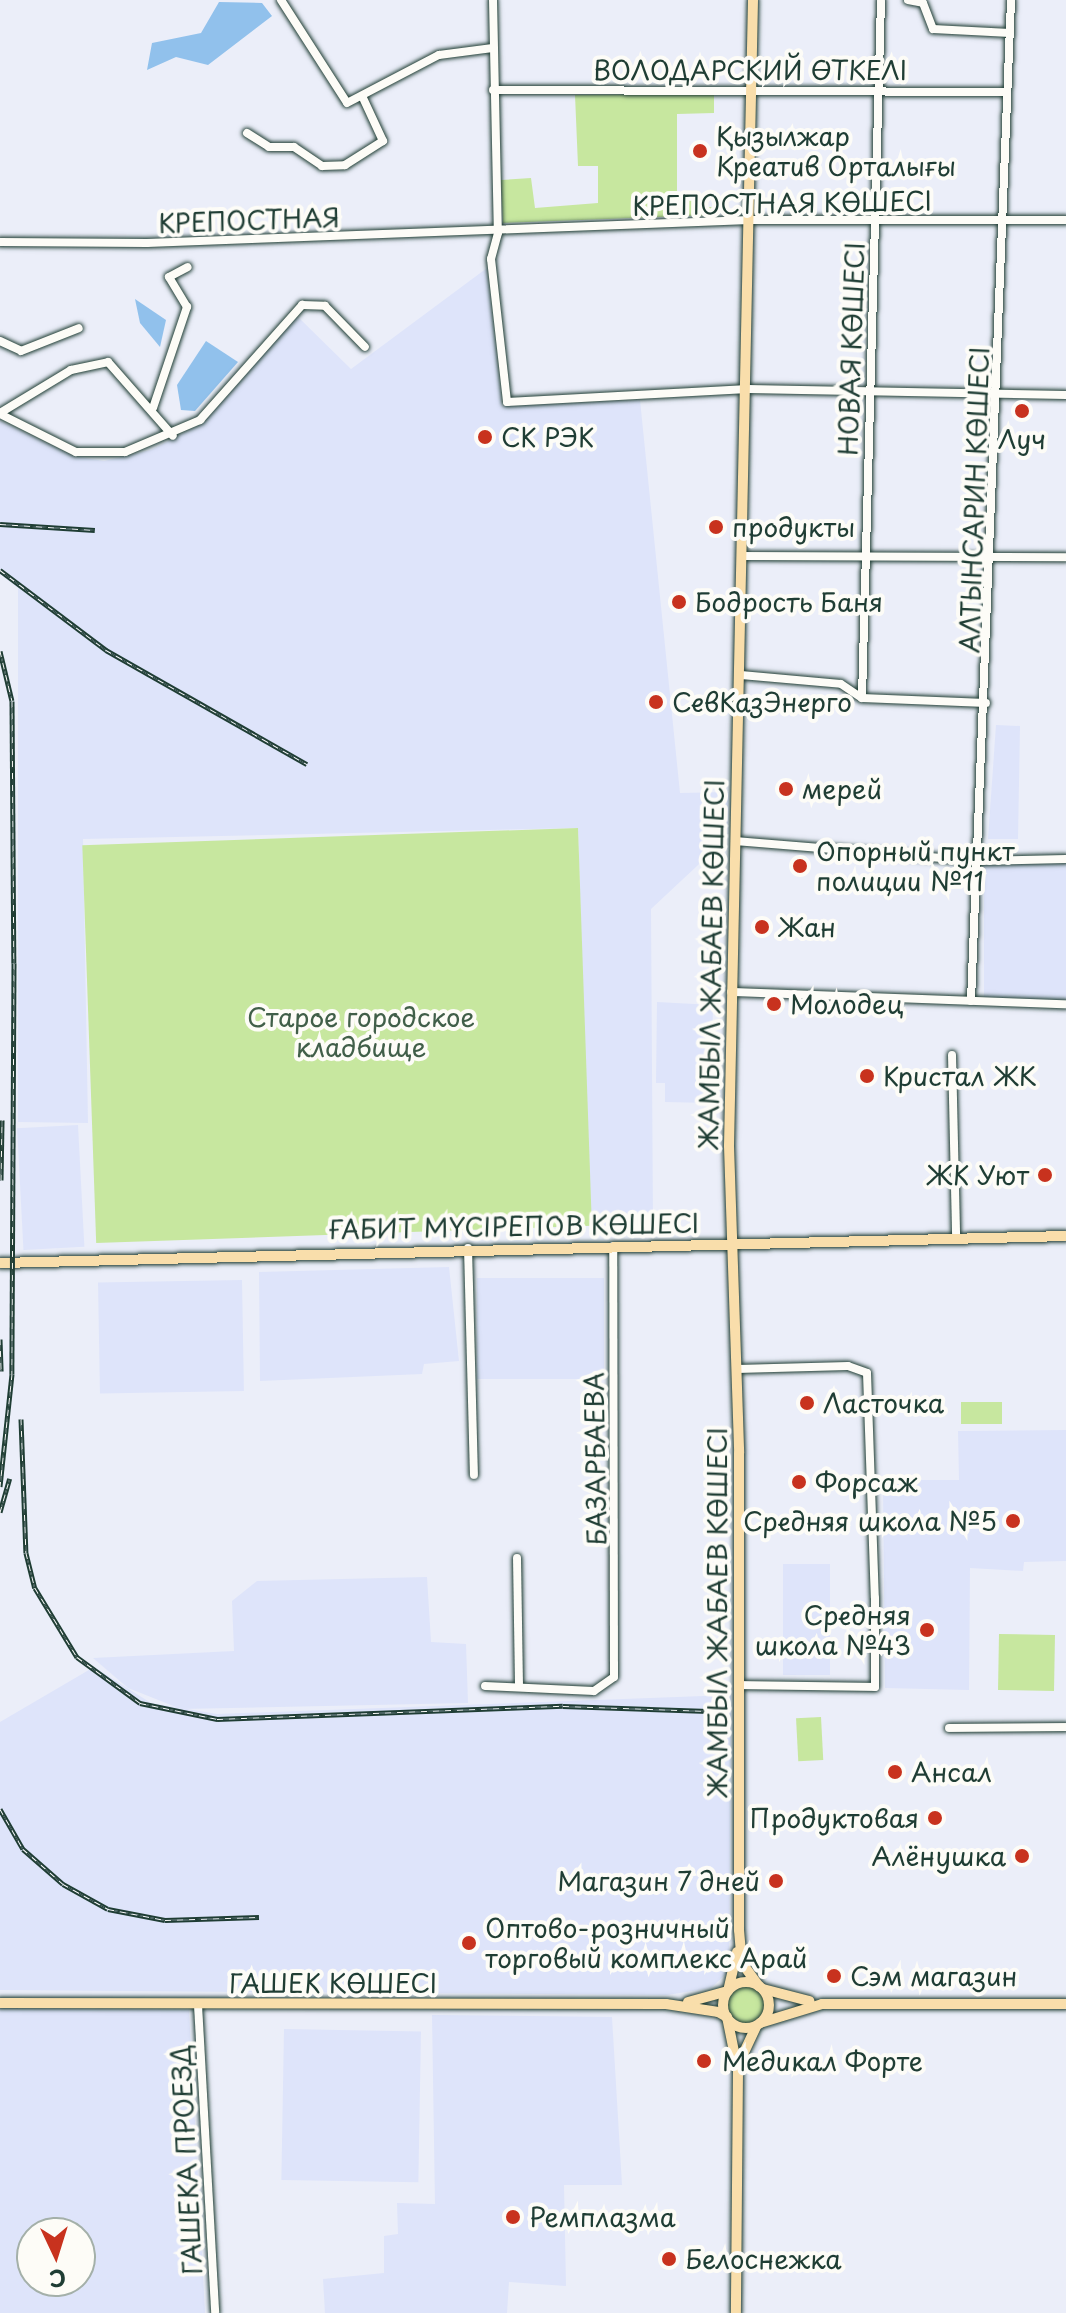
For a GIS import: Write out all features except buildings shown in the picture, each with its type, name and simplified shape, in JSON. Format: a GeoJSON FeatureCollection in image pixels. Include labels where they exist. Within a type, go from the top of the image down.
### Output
{"type":"FeatureCollection","features":[{"type":"Feature","properties":{"kind":"main road","name":"ЖАМБЫЛ ЖАБАЕВ КӨШЕСІ"},"geometry":{"type":"LineString","coordinates":[[739,1930],[737,1369],[731,992],[745,556],[753,0]]}},
{"type":"Feature","properties":{"kind":"main road","name":"ҒАБИТ МҮСІРЕПОВ КӨШЕСІ"},"geometry":{"type":"LineString","coordinates":[[0,1263],[468,1248],[1066,1236]]}},
{"type":"Feature","properties":{"kind":"main road"},"geometry":{"type":"LineString","coordinates":[[738,2071],[769,2006],[760,1987],[742,1963],[739,1930]]}},
{"type":"Feature","properties":{"kind":"main road"},"geometry":{"type":"LineString","coordinates":[[736,2313],[738,2071],[727,2017],[728,1991],[739,1930]]}},
{"type":"Feature","properties":{"kind":"main road"},"geometry":{"type":"LineString","coordinates":[[728,1991],[743,1983],[822,2004]]}},
{"type":"Feature","properties":{"kind":"main road","name":"ГАШЕК КӨШЕСІ"},"geometry":{"type":"LineString","coordinates":[[0,2003],[666,2004],[728,1991]]}},
{"type":"Feature","properties":{"kind":"main road","name":"ГАШЕК КӨШЕСІ"},"geometry":{"type":"LineString","coordinates":[[666,2004],[727,2017]]}},
{"type":"Feature","properties":{"kind":"main road"},"geometry":{"type":"LineString","coordinates":[[727,2017],[741,2027],[759,2023],[785,2009],[822,2004],[1066,2004]]}},
{"type":"Feature","properties":{"kind":"street"},"geometry":{"type":"LineString","coordinates":[[281,0],[347,103],[363,98],[439,55],[493,48]]}},
{"type":"Feature","properties":{"kind":"street"},"geometry":{"type":"LineString","coordinates":[[493,0],[498,233],[491,271],[507,402],[748,389],[1066,395]]}},
{"type":"Feature","properties":{"kind":"street","name":"НОВАЯ КӨШЕСІ"},"geometry":{"type":"LineString","coordinates":[[862,698],[881,0]]}},
{"type":"Feature","properties":{"kind":"street"},"geometry":{"type":"LineString","coordinates":[[908,0],[923,3],[933,29],[1010,33]]}},
{"type":"Feature","properties":{"kind":"street","name":"АЛТЫНСАРИН КӨШЕСІ"},"geometry":{"type":"LineString","coordinates":[[971,1001],[1001,394],[1000,220],[1011,0]]}},
{"type":"Feature","properties":{"kind":"street","name":"ВОЛОДАРСКИЙ ӨТКЕЛІ"},"geometry":{"type":"LineString","coordinates":[[493,90],[751,88],[1007,92]]}},
{"type":"Feature","properties":{"kind":"street"},"geometry":{"type":"LineString","coordinates":[[247,133],[269,147],[294,147],[322,166],[345,165],[383,141],[363,98]]}},
{"type":"Feature","properties":{"kind":"street","name":"КРЕПОСТНАЯ КӨШЕСІ"},"geometry":{"type":"LineString","coordinates":[[498,233],[750,220],[1066,220]]}},
{"type":"Feature","properties":{"kind":"street","name":"КРЕПОСТНАЯ"},"geometry":{"type":"LineString","coordinates":[[0,242],[498,233]]}},
{"type":"Feature","properties":{"kind":"street"},"geometry":{"type":"LineString","coordinates":[[153,408],[187,307],[169,277],[188,267]]}},
{"type":"Feature","properties":{"kind":"street"},"geometry":{"type":"LineString","coordinates":[[0,414],[90,455],[173,436],[200,420],[302,305],[325,306],[365,347]]}},
{"type":"Feature","properties":{"kind":"street"},"geometry":{"type":"LineString","coordinates":[[0,341],[21,351],[79,328]]}},
{"type":"Feature","properties":{"kind":"street"},"geometry":{"type":"LineString","coordinates":[[0,414],[71,370],[105,362],[153,408],[173,436]]}},
{"type":"Feature","properties":{"kind":"street"},"geometry":{"type":"LineString","coordinates":[[745,556],[1066,557]]}},
{"type":"Feature","properties":{"kind":"street"},"geometry":{"type":"LineString","coordinates":[[741,675],[841,684],[862,698],[986,703]]}},
{"type":"Feature","properties":{"kind":"street"},"geometry":{"type":"LineString","coordinates":[[735,841],[978,861],[1066,859]]}},
{"type":"Feature","properties":{"kind":"street"},"geometry":{"type":"LineString","coordinates":[[731,992],[1066,1004]]}},
{"type":"Feature","properties":{"kind":"street"},"geometry":{"type":"LineString","coordinates":[[952,1055],[956,1238]]}},
{"type":"Feature","properties":{"kind":"street","name":"БАЗАРБАЕВА"},"geometry":{"type":"LineString","coordinates":[[519,1687],[594,1691],[609,1686],[615,1671],[613,1246]]}},
{"type":"Feature","properties":{"kind":"street"},"geometry":{"type":"LineString","coordinates":[[468,1248],[474,1475]]}},
{"type":"Feature","properties":{"kind":"street"},"geometry":{"type":"LineString","coordinates":[[737,1369],[848,1366],[867,1373],[875,1687],[739,1685]]}},
{"type":"Feature","properties":{"kind":"street"},"geometry":{"type":"LineString","coordinates":[[485,1686],[519,1687],[517,1558]]}},
{"type":"Feature","properties":{"kind":"street"},"geometry":{"type":"LineString","coordinates":[[949,1728],[1066,1727]]}},
{"type":"Feature","properties":{"kind":"street","name":"ГАШЕКА ПРОЕЗД"},"geometry":{"type":"LineString","coordinates":[[198,2005],[215,2313]]}},
{"type":"Feature","properties":{"kind":"shaded area"},"geometry":{"type":"Polygon","coordinates":[[[487,268],[502,406],[640,400],[680,793],[729,792],[728,837],[651,909],[653,1226],[590,1226],[578,828],[83,839],[88,1123],[18,1122],[18,588],[0,574],[0,421],[73,456],[104,461],[151,450],[203,423],[296,315],[351,369],[487,268]]]}},
{"type":"Feature","properties":{"kind":"shaded area"},"geometry":{"type":"Polygon","coordinates":[[[996,725],[1020,726],[1018,839],[988,839],[996,725]]]}},
{"type":"Feature","properties":{"kind":"shaded area"},"geometry":{"type":"Polygon","coordinates":[[[984,862],[1066,862],[1066,1000],[984,1000],[984,862]]]}},
{"type":"Feature","properties":{"kind":"shaded area"},"geometry":{"type":"Polygon","coordinates":[[[657,1002],[713,1005],[711,1103],[665,1102],[665,1083],[656,1083],[657,1002]]]}},
{"type":"Feature","properties":{"kind":"shaded area"},"geometry":{"type":"Polygon","coordinates":[[[78,1125],[84,1247],[23,1250],[17,1128],[78,1125]]]}},
{"type":"Feature","properties":{"kind":"shaded area"},"geometry":{"type":"Polygon","coordinates":[[[449,1267],[459,1361],[424,1364],[422,1374],[260,1381],[259,1272],[449,1267]]]}},
{"type":"Feature","properties":{"kind":"shaded area"},"geometry":{"type":"Polygon","coordinates":[[[477,1278],[604,1278],[604,1379],[477,1379],[477,1278]]]}},
{"type":"Feature","properties":{"kind":"shaded area"},"geometry":{"type":"Polygon","coordinates":[[[242,1280],[244,1391],[100,1393],[98,1283],[242,1280]]]}},
{"type":"Feature","properties":{"kind":"shaded area"},"geometry":{"type":"Polygon","coordinates":[[[1066,1430],[1066,1561],[1024,1562],[1023,1571],[970,1568],[969,1690],[885,1688],[883,1480],[959,1480],[958,1431],[1066,1430]]]}},
{"type":"Feature","properties":{"kind":"shaded area"},"geometry":{"type":"Polygon","coordinates":[[[783,1564],[830,1564],[830,1675],[783,1675],[783,1564]]]}},
{"type":"Feature","properties":{"kind":"shaded area"},"geometry":{"type":"Polygon","coordinates":[[[427,1577],[431,1642],[466,1644],[468,1703],[181,1709],[128,1688],[93,1658],[234,1651],[232,1601],[257,1581],[427,1577]]]}},
{"type":"Feature","properties":{"kind":"shaded area"},"geometry":{"type":"Polygon","coordinates":[[[94,1667],[151,1703],[217,1714],[731,1695],[729,1971],[711,1988],[667,1995],[0,1990],[0,1722],[94,1667]]]}},
{"type":"Feature","properties":{"kind":"shaded area"},"geometry":{"type":"Polygon","coordinates":[[[0,2008],[189,2010],[205,2313],[0,2313],[0,2008]]]}},
{"type":"Feature","properties":{"kind":"shaded area"},"geometry":{"type":"Polygon","coordinates":[[[432,2015],[612,2017],[622,2185],[564,2185],[566,2286],[509,2282],[507,2313],[325,2313],[323,2279],[384,2273],[384,2236],[398,2234],[397,2203],[435,2204],[432,2015]]]}},
{"type":"Feature","properties":{"kind":"shaded area"},"geometry":{"type":"Polygon","coordinates":[[[284,2029],[421,2031],[418,2182],[281,2180],[284,2029]]]}},
{"type":"Feature","properties":{"kind":"green space"},"geometry":{"type":"Polygon","coordinates":[[[714,94],[714,113],[677,114],[677,197],[692,197],[692,207],[714,207],[714,215],[503,223],[501,180],[531,178],[535,208],[598,203],[598,166],[578,166],[575,95],[714,94]]]}},
{"type":"Feature","properties":{"kind":"green space","name":"Старое городское кладбище"},"geometry":{"type":"Polygon","coordinates":[[[578,828],[592,1226],[96,1243],[82,845],[578,828]]]}},
{"type":"Feature","properties":{"kind":"green space"},"geometry":{"type":"Polygon","coordinates":[[[961,1402],[1002,1402],[1002,1424],[961,1424],[961,1402]]]}},
{"type":"Feature","properties":{"kind":"green space"},"geometry":{"type":"Polygon","coordinates":[[[999,1634],[1055,1635],[1054,1691],[998,1690],[999,1634]]]}},
{"type":"Feature","properties":{"kind":"green space"},"geometry":{"type":"Polygon","coordinates":[[[821,1717],[823,1760],[798,1761],[796,1718],[821,1717]]]}},
{"type":"Feature","properties":{"kind":"green space"},"geometry":{"type":"Polygon","coordinates":[[[746,1987],[759,1992],[764,2005],[759,2018],[746,2023],[733,2018],[728,2005],[733,1992],[746,1987]]]}},
{"type":"Feature","properties":{"kind":"water"},"geometry":{"type":"Polygon","coordinates":[[[219,2],[262,3],[272,16],[208,65],[176,57],[147,70],[152,43],[201,33],[219,2]]]}},
{"type":"Feature","properties":{"kind":"water"},"geometry":{"type":"Polygon","coordinates":[[[135,299],[166,320],[160,347],[140,323],[135,299]]]}},
{"type":"Feature","properties":{"kind":"water"},"geometry":{"type":"Polygon","coordinates":[[[206,341],[238,362],[195,411],[181,410],[177,385],[206,341]]]}},
{"type":"Feature","properties":{"kind":"railway"},"geometry":{"type":"LineString","coordinates":[[0,524],[95,530]]}},
{"type":"Feature","properties":{"kind":"railway"},"geometry":{"type":"LineString","coordinates":[[0,570],[106,650],[307,764]]}},
{"type":"Feature","properties":{"kind":"railway"},"geometry":{"type":"LineString","coordinates":[[0,651],[12,701],[14,963],[12,1374],[0,1486]]}},
{"type":"Feature","properties":{"kind":"railway"},"geometry":{"type":"LineString","coordinates":[[1,1180],[2,1120]]}},
{"type":"Feature","properties":{"kind":"railway"},"geometry":{"type":"LineString","coordinates":[[0,1339],[1,1371]]}},
{"type":"Feature","properties":{"kind":"railway"},"geometry":{"type":"LineString","coordinates":[[21,1419],[26,1553],[35,1588],[77,1657],[140,1703],[217,1719],[563,1706],[709,1711]]}},
{"type":"Feature","properties":{"kind":"railway"},"geometry":{"type":"LineString","coordinates":[[0,1512],[10,1478]]}},
{"type":"Feature","properties":{"kind":"railway"},"geometry":{"type":"LineString","coordinates":[[0,1809],[23,1849],[63,1884],[108,1909],[165,1920],[259,1917]]}},
{"type":"Feature","properties":{"kind":"place","name":"Қызылжар Креатив Орталығы"},"geometry":{"type":"Point","coordinates":[700,151]}},
{"type":"Feature","properties":{"kind":"place","name":"Луч"},"geometry":{"type":"Point","coordinates":[1022,411]}},
{"type":"Feature","properties":{"kind":"place","name":"СК РЭК"},"geometry":{"type":"Point","coordinates":[485,437]}},
{"type":"Feature","properties":{"kind":"place","name":"продукты"},"geometry":{"type":"Point","coordinates":[716,527]}},
{"type":"Feature","properties":{"kind":"place","name":"Бодрость Баня"},"geometry":{"type":"Point","coordinates":[679,602]}},
{"type":"Feature","properties":{"kind":"place","name":"СевКазЭнерго"},"geometry":{"type":"Point","coordinates":[656,702]}},
{"type":"Feature","properties":{"kind":"place","name":"мерей"},"geometry":{"type":"Point","coordinates":[786,789]}},
{"type":"Feature","properties":{"kind":"place","name":"Опорный пункт полиции №11"},"geometry":{"type":"Point","coordinates":[800,866]}},
{"type":"Feature","properties":{"kind":"place","name":"Жан"},"geometry":{"type":"Point","coordinates":[762,927]}},
{"type":"Feature","properties":{"kind":"place","name":"Молодец"},"geometry":{"type":"Point","coordinates":[774,1004]}},
{"type":"Feature","properties":{"kind":"place","name":"Кристал ЖК"},"geometry":{"type":"Point","coordinates":[867,1076]}},
{"type":"Feature","properties":{"kind":"place","name":"ЖК Уют"},"geometry":{"type":"Point","coordinates":[1045,1175]}},
{"type":"Feature","properties":{"kind":"place","name":"Ласточка"},"geometry":{"type":"Point","coordinates":[807,1403]}},
{"type":"Feature","properties":{"kind":"place","name":"Форсаж"},"geometry":{"type":"Point","coordinates":[799,1482]}},
{"type":"Feature","properties":{"kind":"place","name":"Средняя школа №5"},"geometry":{"type":"Point","coordinates":[1013,1521]}},
{"type":"Feature","properties":{"kind":"place","name":"Средняя школа №43"},"geometry":{"type":"Point","coordinates":[927,1630]}},
{"type":"Feature","properties":{"kind":"place","name":"Ансал"},"geometry":{"type":"Point","coordinates":[895,1772]}},
{"type":"Feature","properties":{"kind":"place","name":"Продуктовая"},"geometry":{"type":"Point","coordinates":[935,1818]}},
{"type":"Feature","properties":{"kind":"place","name":"Алёнушка"},"geometry":{"type":"Point","coordinates":[1022,1856]}},
{"type":"Feature","properties":{"kind":"place","name":"Магазин 7 дней"},"geometry":{"type":"Point","coordinates":[776,1881]}},
{"type":"Feature","properties":{"kind":"place","name":"Оптово-розничный торговый комплекс Арай"},"geometry":{"type":"Point","coordinates":[469,1943]}},
{"type":"Feature","properties":{"kind":"place","name":"Сэм магазин"},"geometry":{"type":"Point","coordinates":[834,1976]}},
{"type":"Feature","properties":{"kind":"place","name":"Медикал Форте"},"geometry":{"type":"Point","coordinates":[704,2061]}},
{"type":"Feature","properties":{"kind":"place","name":"Ремплазма"},"geometry":{"type":"Point","coordinates":[513,2217]}},
{"type":"Feature","properties":{"kind":"place","name":"Белоснежка"},"geometry":{"type":"Point","coordinates":[669,2259]}}]}
